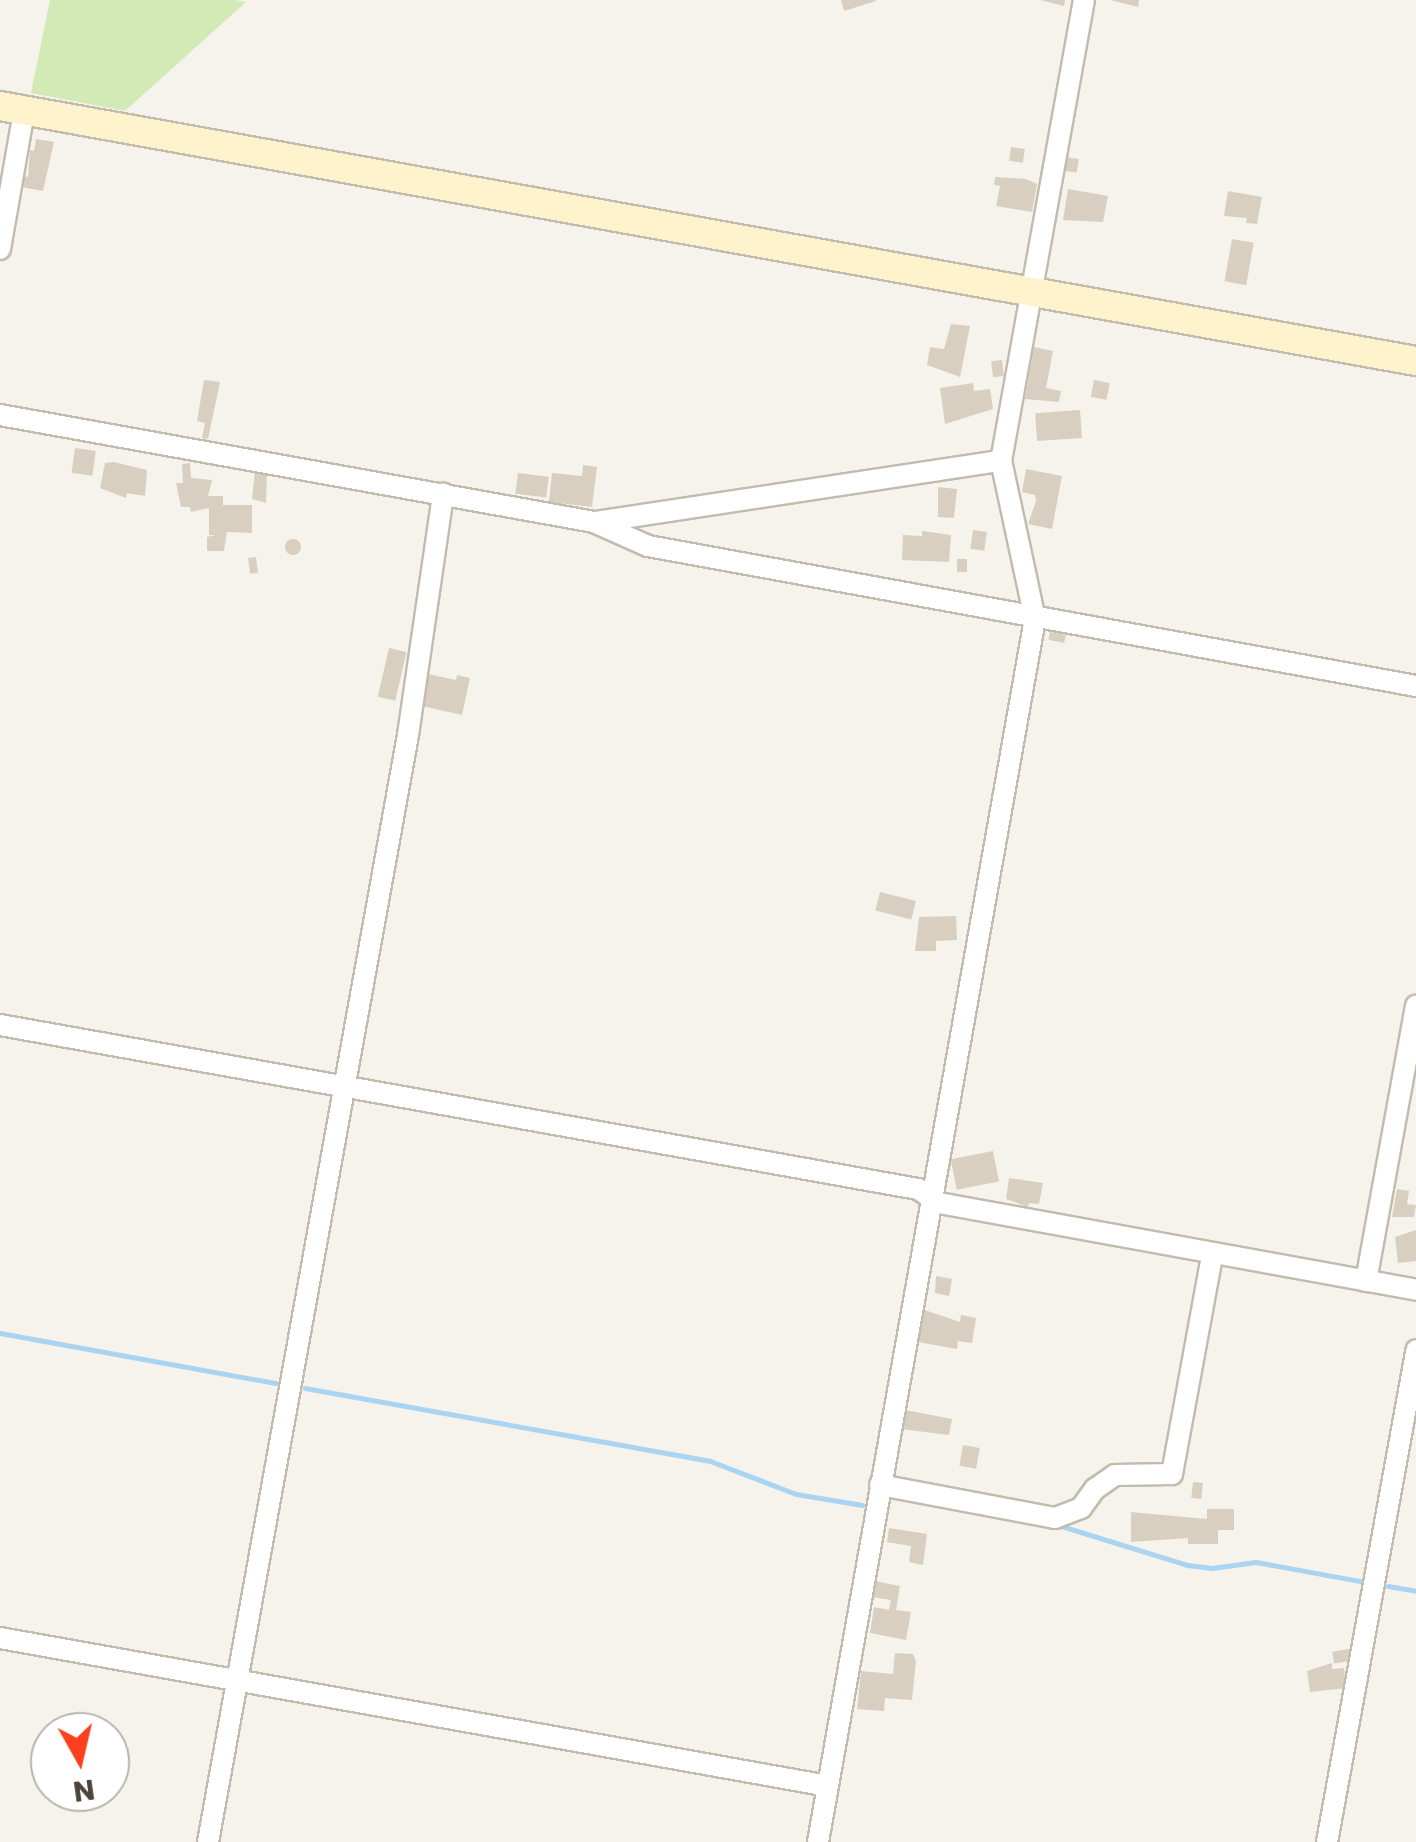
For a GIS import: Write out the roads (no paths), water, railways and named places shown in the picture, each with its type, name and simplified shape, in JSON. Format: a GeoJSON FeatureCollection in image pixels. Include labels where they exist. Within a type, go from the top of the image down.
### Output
{"type":"FeatureCollection","features":[{"type":"Feature","properties":{"kind":"street"},"geometry":{"type":"LineString","coordinates":[[818,1842],[1035,619],[1001,461],[1084,0]]}},
{"type":"Feature","properties":{"kind":"street"},"geometry":{"type":"LineString","coordinates":[[0,249],[12,109],[1416,361]]}},
{"type":"Feature","properties":{"kind":"street"},"geometry":{"type":"LineString","coordinates":[[0,415],[594,522],[648,546],[1416,686]]}},
{"type":"Feature","properties":{"kind":"street"},"geometry":{"type":"LineString","coordinates":[[594,522],[1001,461]]}},
{"type":"Feature","properties":{"kind":"street"},"geometry":{"type":"LineString","coordinates":[[208,1842],[408,735],[443,494]]}},
{"type":"Feature","properties":{"kind":"street"},"geometry":{"type":"LineString","coordinates":[[1366,1281],[1416,1006]]}},
{"type":"Feature","properties":{"kind":"street"},"geometry":{"type":"LineString","coordinates":[[0,1025],[918,1190],[930,1198],[1416,1290]]}},
{"type":"Feature","properties":{"kind":"street"},"geometry":{"type":"LineString","coordinates":[[880,1486],[1055,1518],[1081,1508],[1095,1489],[1114,1475],[1172,1474],[1212,1254]]}},
{"type":"Feature","properties":{"kind":"street"},"geometry":{"type":"LineString","coordinates":[[1327,1842],[1416,1350]]}},
{"type":"Feature","properties":{"kind":"street"},"geometry":{"type":"LineString","coordinates":[[0,1638],[828,1786]]}},
{"type":"Feature","properties":{"kind":"waterway"},"geometry":{"type":"LineString","coordinates":[[0,1333],[275,1383]]}},
{"type":"Feature","properties":{"kind":"waterway"},"geometry":{"type":"LineString","coordinates":[[305,1388],[710,1461],[796,1494],[862,1505]]}},
{"type":"Feature","properties":{"kind":"waterway"},"geometry":{"type":"LineString","coordinates":[[1058,1525],[1187,1565],[1212,1568],[1256,1562],[1360,1581]]}},
{"type":"Feature","properties":{"kind":"waterway"},"geometry":{"type":"LineString","coordinates":[[1388,1586],[1416,1591]]}}]}
